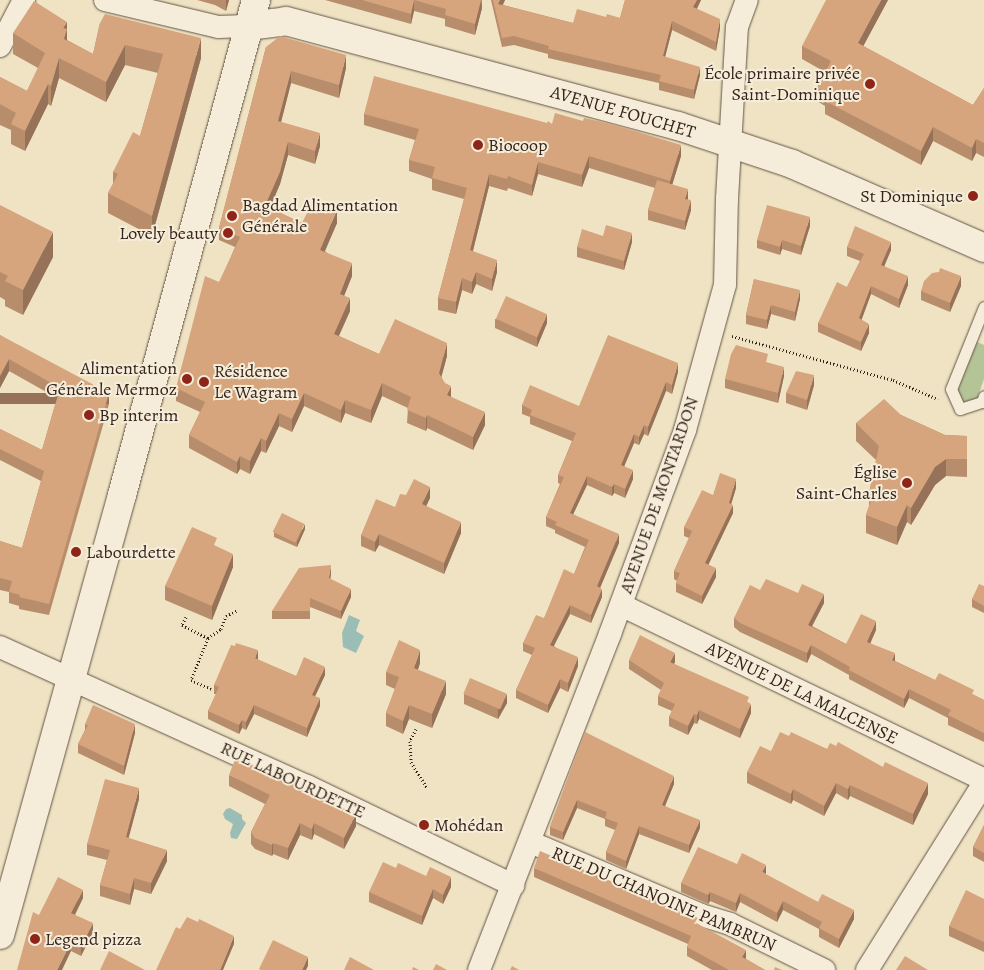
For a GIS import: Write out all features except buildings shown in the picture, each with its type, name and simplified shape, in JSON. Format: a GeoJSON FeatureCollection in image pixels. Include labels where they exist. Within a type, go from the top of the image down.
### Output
{"type":"FeatureCollection","features":[{"type":"Feature","properties":{"kind":"main road"},"geometry":{"type":"LineString","coordinates":[[0,935],[256,0]]}},
{"type":"Feature","properties":{"kind":"main road","name":"AVENUE FOUCHET"},"geometry":{"type":"LineString","coordinates":[[248,26],[286,21],[672,124],[792,164],[984,248]]}},
{"type":"Feature","properties":{"kind":"street"},"geometry":{"type":"LineString","coordinates":[[0,46],[24,0]]}},
{"type":"Feature","properties":{"kind":"street"},"geometry":{"type":"LineString","coordinates":[[105,0],[218,27],[248,26]]}},
{"type":"Feature","properties":{"kind":"street","name":"AVENUE DE MONTARDON"},"geometry":{"type":"LineString","coordinates":[[479,970],[621,605],[686,430],[724,285],[737,27],[747,0]]}},
{"type":"Feature","properties":{"kind":"street","name":"AVENUE DE LA MALCENSE"},"geometry":{"type":"LineString","coordinates":[[621,605],[984,782]]}},
{"type":"Feature","properties":{"kind":"street","name":"RUE LABOURDETTE"},"geometry":{"type":"LineString","coordinates":[[0,648],[307,786],[513,885]]}},
{"type":"Feature","properties":{"kind":"street"},"geometry":{"type":"LineString","coordinates":[[867,970],[984,782]]}},
{"type":"Feature","properties":{"kind":"street","name":"RUE DU CHANOINE PAMBRUN"},"geometry":{"type":"LineString","coordinates":[[530,842],[701,915],[730,924],[824,970]]}},
{"type":"Feature","properties":{"kind":"lane"},"geometry":{"type":"LineString","coordinates":[[984,307],[951,389],[960,409],[982,402],[984,396]]}},
{"type":"Feature","properties":{"kind":"path"},"geometry":{"type":"LineString","coordinates":[[712,331],[893,380],[960,409]]}},
{"type":"Feature","properties":{"kind":"path"},"geometry":{"type":"LineString","coordinates":[[211,688],[191,680],[208,638],[221,629],[226,616],[238,610]]}},
{"type":"Feature","properties":{"kind":"path"},"geometry":{"type":"LineString","coordinates":[[186,617],[182,625],[208,638]]}},
{"type":"Feature","properties":{"kind":"path"},"geometry":{"type":"LineString","coordinates":[[416,729],[410,741],[410,762],[428,788]]}},
{"type":"Feature","properties":{"kind":"green space"},"geometry":{"type":"Polygon","coordinates":[[[977,342],[984,345],[984,379],[977,399],[968,403],[961,400],[957,392],[977,342]]]}},
{"type":"Feature","properties":{"kind":"water"},"geometry":{"type":"Polygon","coordinates":[[[349,615],[360,620],[356,631],[364,636],[356,653],[343,647],[342,633],[349,615]]]}},
{"type":"Feature","properties":{"kind":"water"},"geometry":{"type":"Polygon","coordinates":[[[230,808],[242,815],[242,819],[246,823],[237,839],[231,838],[230,833],[233,824],[225,819],[223,814],[226,809],[230,808]]]}},
{"type":"Feature","properties":{"kind":"place","name":"École primaire privée Saint-Dominique"},"geometry":{"type":"Point","coordinates":[870,84]}},
{"type":"Feature","properties":{"kind":"place","name":"Biocoop"},"geometry":{"type":"Point","coordinates":[478,145]}},
{"type":"Feature","properties":{"kind":"place","name":"St Dominique"},"geometry":{"type":"Point","coordinates":[973,196]}},
{"type":"Feature","properties":{"kind":"place","name":"Bagdad Alimentation Générale"},"geometry":{"type":"Point","coordinates":[232,216]}},
{"type":"Feature","properties":{"kind":"place","name":"Lovely beauty"},"geometry":{"type":"Point","coordinates":[228,233]}},
{"type":"Feature","properties":{"kind":"place","name":"Alimentation Générale Mermoz"},"geometry":{"type":"Point","coordinates":[187,379]}},
{"type":"Feature","properties":{"kind":"place","name":"Résidence Le Wagram"},"geometry":{"type":"Point","coordinates":[204,382]}},
{"type":"Feature","properties":{"kind":"place","name":"Bp interim"},"geometry":{"type":"Point","coordinates":[89,415]}},
{"type":"Feature","properties":{"kind":"place","name":"Église Saint-Charles"},"geometry":{"type":"Point","coordinates":[907,483]}},
{"type":"Feature","properties":{"kind":"place","name":"Labourdette"},"geometry":{"type":"Point","coordinates":[76,552]}},
{"type":"Feature","properties":{"kind":"place","name":"Mohédan"},"geometry":{"type":"Point","coordinates":[424,825]}},
{"type":"Feature","properties":{"kind":"place","name":"Legend pizza"},"geometry":{"type":"Point","coordinates":[35,939]}}]}
